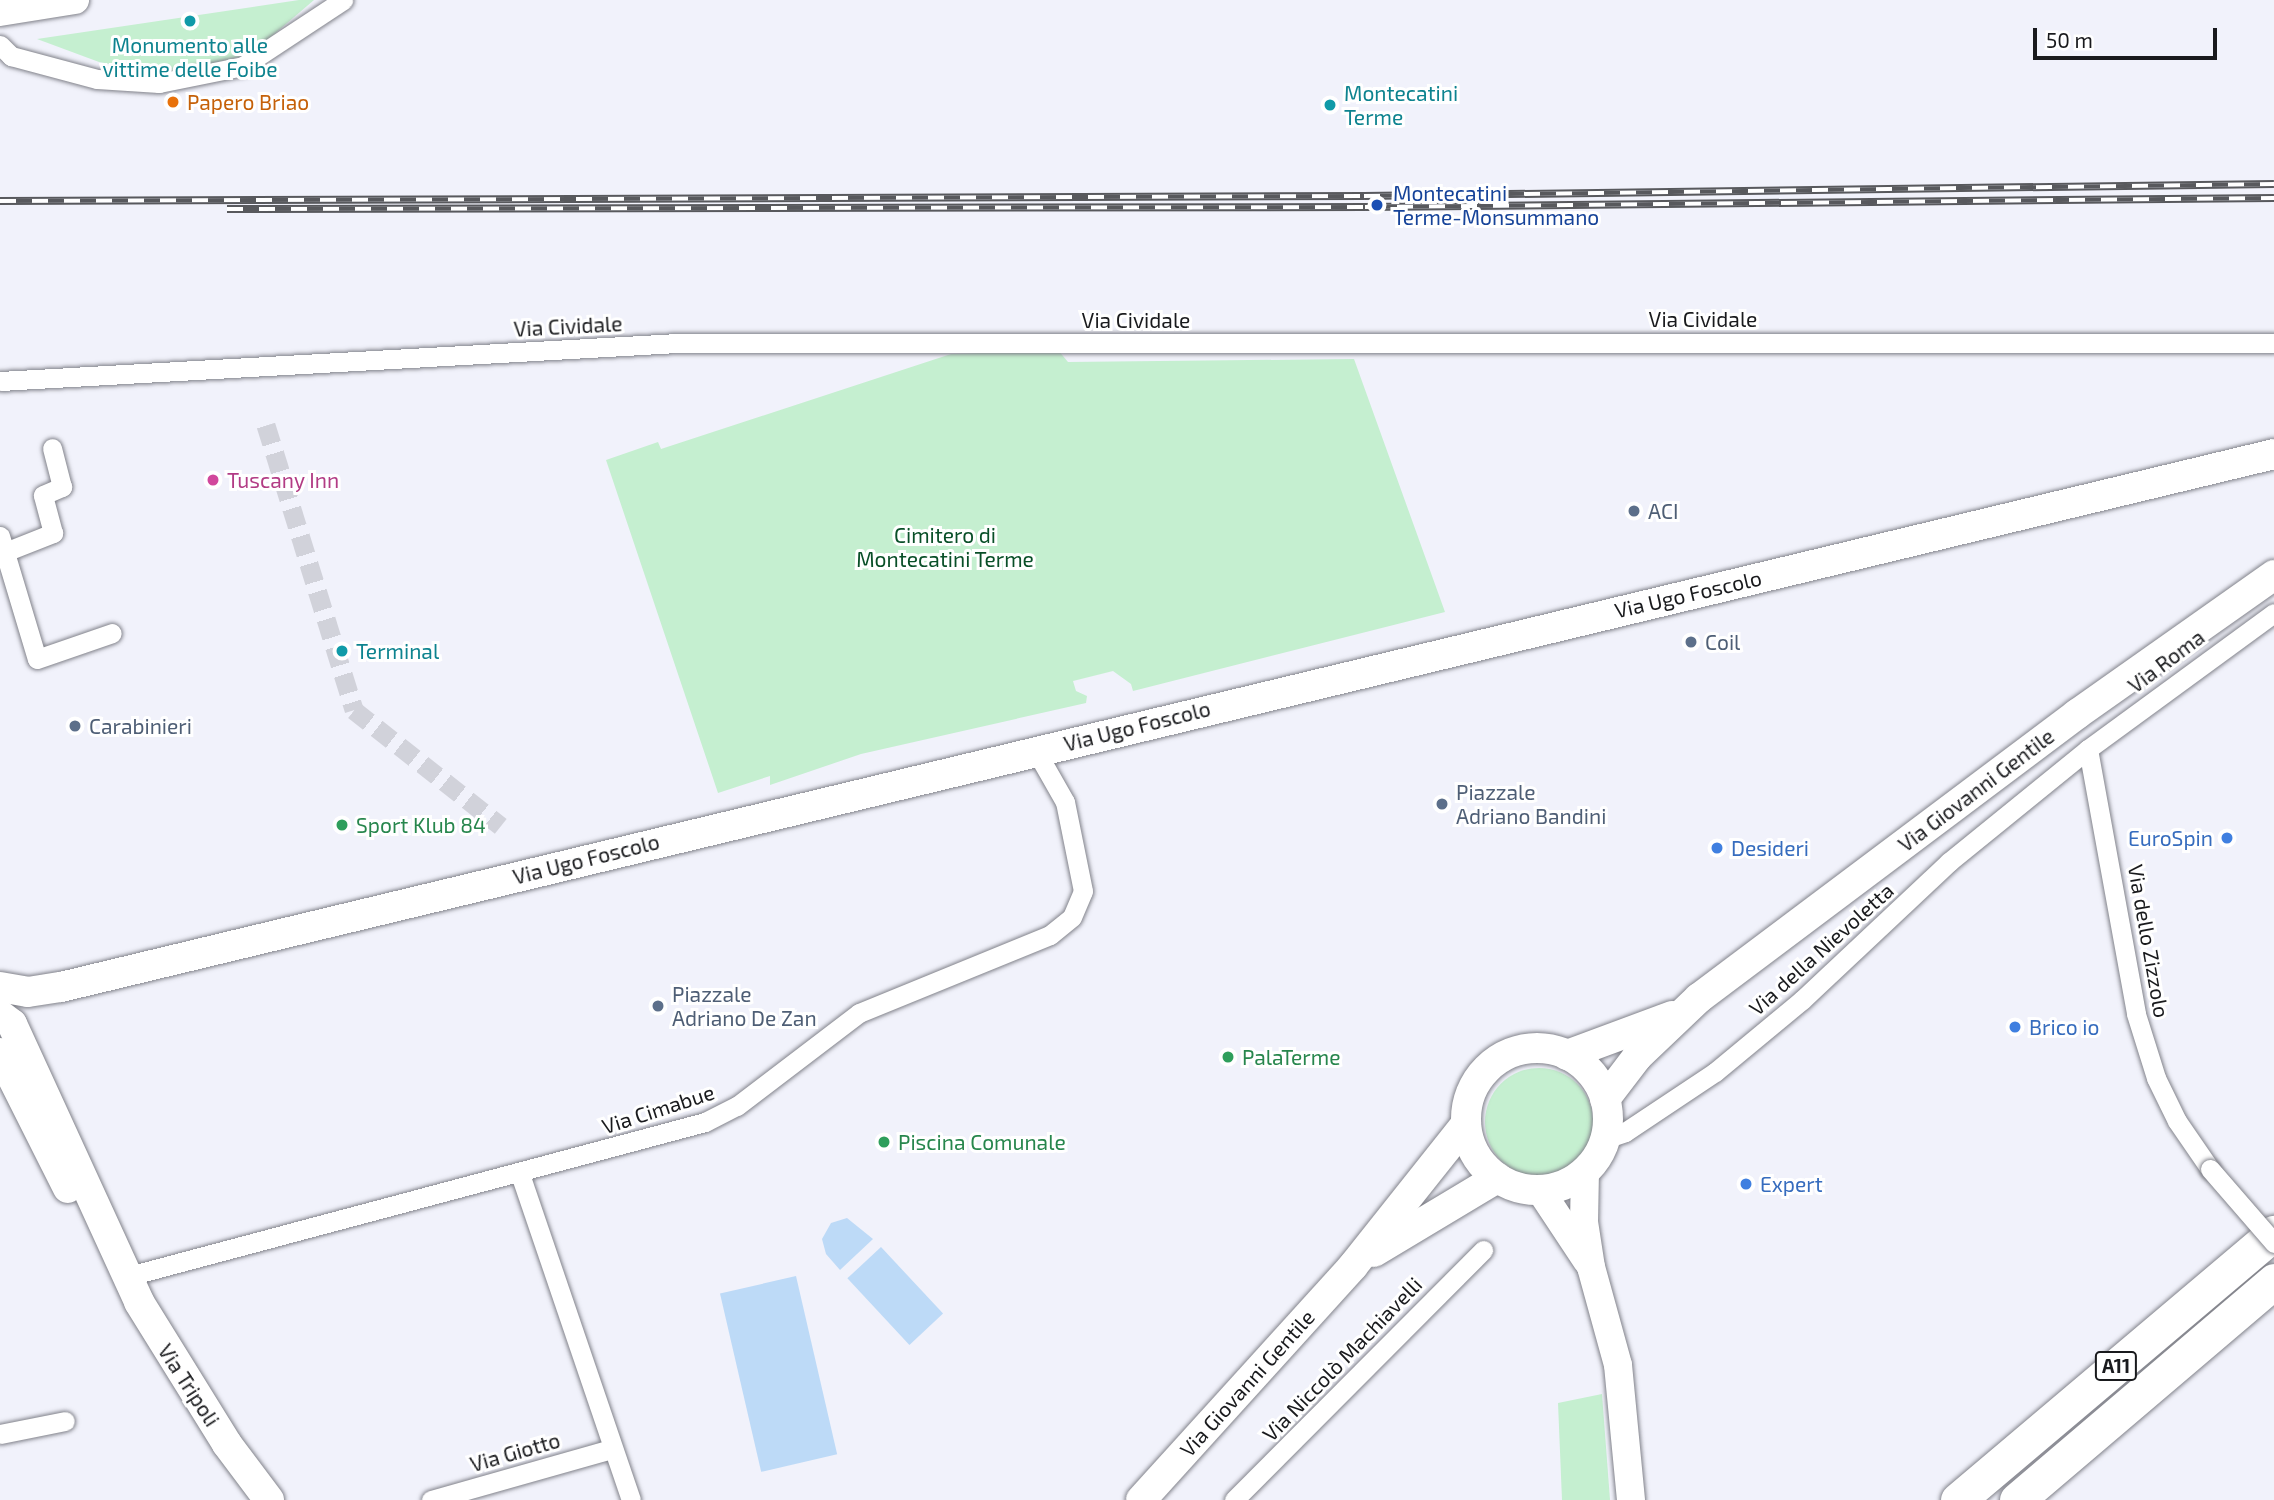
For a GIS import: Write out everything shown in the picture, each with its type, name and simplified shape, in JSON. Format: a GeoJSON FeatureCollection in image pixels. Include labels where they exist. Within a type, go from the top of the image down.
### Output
{"type":"FeatureCollection","features":[{"type":"Feature","properties":{"kind":"highway","name":"A11"},"geometry":{"type":"LineString","coordinates":[[1958,1500],[2274,1233]]}},
{"type":"Feature","properties":{"kind":"highway","name":"A11"},"geometry":{"type":"LineString","coordinates":[[2017,1500],[2274,1281]]}},
{"type":"Feature","properties":{"kind":"main road"},"geometry":{"type":"LineString","coordinates":[[0,12],[75,0]]}},
{"type":"Feature","properties":{"kind":"main road","name":"Via Ugo Foscolo"},"geometry":{"type":"LineString","coordinates":[[0,987],[28,992],[61,987],[2274,454]]}},
{"type":"Feature","properties":{"kind":"main road","name":"Via Giovanni Gentile"},"geometry":{"type":"LineString","coordinates":[[1683,1012],[2077,714],[2274,575]]}},
{"type":"Feature","properties":{"kind":"main road"},"geometry":{"type":"LineString","coordinates":[[1353,1266],[1466,1124],[1472,1091],[1492,1065],[1521,1050],[1567,1055],[1683,1012]]}},
{"type":"Feature","properties":{"kind":"main road"},"geometry":{"type":"LineString","coordinates":[[1605,1099],[1637,1057],[1683,1012]]}},
{"type":"Feature","properties":{"kind":"main road"},"geometry":{"type":"LineString","coordinates":[[0,1014],[12,1024],[108,1227],[122,1270]]}},
{"type":"Feature","properties":{"kind":"main road"},"geometry":{"type":"LineString","coordinates":[[0,1053],[92,1235],[122,1270]]}},
{"type":"Feature","properties":{"kind":"main road"},"geometry":{"type":"LineString","coordinates":[[1466,1124],[1476,1154],[1497,1178],[1540,1190],[1564,1185],[1585,1171],[1605,1139],[1605,1099],[1591,1073],[1567,1055]]}},
{"type":"Feature","properties":{"kind":"main road"},"geometry":{"type":"LineString","coordinates":[[1585,1171],[1583,1205],[1591,1267],[1618,1366],[1631,1500]]}},
{"type":"Feature","properties":{"kind":"main road"},"geometry":{"type":"LineString","coordinates":[[1353,1266],[1497,1178]]}},
{"type":"Feature","properties":{"kind":"main road"},"geometry":{"type":"LineString","coordinates":[[1540,1190],[1591,1267]]}},
{"type":"Feature","properties":{"kind":"main road","name":"Via Giovanni Gentile"},"geometry":{"type":"LineString","coordinates":[[1141,1500],[1353,1266]]}},
{"type":"Feature","properties":{"kind":"main road","name":"Via Tripoli"},"geometry":{"type":"LineString","coordinates":[[122,1270],[171,1358],[269,1500]]}},
{"type":"Feature","properties":{"kind":"street"},"geometry":{"type":"LineString","coordinates":[[0,45],[10,57],[97,79],[172,81],[243,66],[343,0]]}},
{"type":"Feature","properties":{"kind":"street","name":"Via Cividale"},"geometry":{"type":"LineString","coordinates":[[0,381],[678,343],[2274,343]]}},
{"type":"Feature","properties":{"kind":"street"},"geometry":{"type":"LineString","coordinates":[[52,448],[62,487],[43,495],[53,533],[2,544],[37,659],[112,633]]}},
{"type":"Feature","properties":{"kind":"street","name":"Via Roma"},"geometry":{"type":"LineString","coordinates":[[2088,749],[2274,613]]}},
{"type":"Feature","properties":{"kind":"street","name":"Via della Nievoletta"},"geometry":{"type":"LineString","coordinates":[[1605,1139],[1625,1132],[1715,1072],[1802,999],[1949,862],[2088,749]]}},
{"type":"Feature","properties":{"kind":"street","name":"Via dello Zizzolo"},"geometry":{"type":"LineString","coordinates":[[2088,749],[2136,1014],[2156,1077],[2177,1121],[2210,1168],[2274,1243]]}},
{"type":"Feature","properties":{"kind":"street","name":"Via Cimabue"},"geometry":{"type":"LineString","coordinates":[[122,1270],[520,1174],[717,1117],[859,1013],[1063,926],[1080,905],[1081,875],[1065,802],[1036,751]]}},
{"type":"Feature","properties":{"kind":"street"},"geometry":{"type":"LineString","coordinates":[[520,1174],[611,1449],[631,1500]]}},
{"type":"Feature","properties":{"kind":"street","name":"Via Niccolò Machiavelli"},"geometry":{"type":"LineString","coordinates":[[1234,1500],[1483,1250]]}},
{"type":"Feature","properties":{"kind":"street"},"geometry":{"type":"LineString","coordinates":[[0,1434],[65,1421]]}},
{"type":"Feature","properties":{"kind":"street","name":"Via Giotto"},"geometry":{"type":"LineString","coordinates":[[431,1500],[611,1449]]}},
{"type":"Feature","properties":{"kind":"green space"},"geometry":{"type":"Polygon","coordinates":[[[314,0],[258,48],[239,57],[165,74],[99,62],[37,39],[314,0]]]}},
{"type":"Feature","properties":{"kind":"green space","name":"Cimitero di Montecatini Terme"},"geometry":{"type":"Polygon","coordinates":[[[1058,350],[1068,362],[1354,359],[1445,612],[1133,691],[1131,684],[1113,671],[1073,681],[1076,691],[1087,696],[1086,703],[861,754],[770,785],[770,776],[718,793],[606,460],[658,442],[661,449],[951,354],[1058,350]]]}},
{"type":"Feature","properties":{"kind":"green space"},"geometry":{"type":"Polygon","coordinates":[[[1539,1068],[1560,1072],[1577,1084],[1589,1101],[1593,1122],[1589,1143],[1577,1160],[1560,1172],[1539,1176],[1518,1172],[1501,1160],[1489,1143],[1485,1122],[1489,1101],[1501,1084],[1518,1072],[1539,1068]]]}},
{"type":"Feature","properties":{"kind":"green space"},"geometry":{"type":"Polygon","coordinates":[[[1602,1394],[1610,1500],[1562,1500],[1558,1403],[1602,1394]]]}},
{"type":"Feature","properties":{"kind":"water"},"geometry":{"type":"Polygon","coordinates":[[[847,1218],[873,1239],[840,1270],[826,1254],[822,1239],[831,1223],[847,1218]]]}},
{"type":"Feature","properties":{"kind":"water"},"geometry":{"type":"Polygon","coordinates":[[[881,1247],[943,1314],[909,1345],[847,1278],[881,1247]]]}},
{"type":"Feature","properties":{"kind":"water"},"geometry":{"type":"Polygon","coordinates":[[[796,1276],[837,1454],[761,1472],[720,1294],[796,1276]]]}},
{"type":"Feature","properties":{"kind":"tunnel"},"geometry":{"type":"LineString","coordinates":[[266,425],[354,710],[501,826]]}},
{"type":"Feature","properties":{"kind":"railway"},"geometry":{"type":"LineString","coordinates":[[0,201],[1364,196],[2274,184]]}},
{"type":"Feature","properties":{"kind":"railway"},"geometry":{"type":"LineString","coordinates":[[227,209],[1365,207],[2274,198]]}},
{"type":"Feature","properties":{"kind":"place","name":"Monumento alle vittime delle Foibe"},"geometry":{"type":"Point","coordinates":[190,21]}},
{"type":"Feature","properties":{"kind":"place","name":"Papero Briao"},"geometry":{"type":"Point","coordinates":[173,102]}},
{"type":"Feature","properties":{"kind":"place","name":"Montecatini Terme"},"geometry":{"type":"Point","coordinates":[1330,105]}},
{"type":"Feature","properties":{"kind":"place","name":"Montecatini Terme-Monsummano"},"geometry":{"type":"Point","coordinates":[1377,205]}},
{"type":"Feature","properties":{"kind":"place","name":"Tuscany Inn"},"geometry":{"type":"Point","coordinates":[213,480]}},
{"type":"Feature","properties":{"kind":"place","name":"ACI"},"geometry":{"type":"Point","coordinates":[1634,511]}},
{"type":"Feature","properties":{"kind":"place","name":"Coil"},"geometry":{"type":"Point","coordinates":[1691,642]}},
{"type":"Feature","properties":{"kind":"place","name":"Terminal"},"geometry":{"type":"Point","coordinates":[342,651]}},
{"type":"Feature","properties":{"kind":"place","name":"Carabinieri"},"geometry":{"type":"Point","coordinates":[75,726]}},
{"type":"Feature","properties":{"kind":"place","name":"Piazzale Adriano Bandini"},"geometry":{"type":"Point","coordinates":[1442,804]}},
{"type":"Feature","properties":{"kind":"place","name":"Sport Klub 84"},"geometry":{"type":"Point","coordinates":[342,825]}},
{"type":"Feature","properties":{"kind":"place","name":"EuroSpin"},"geometry":{"type":"Point","coordinates":[2227,838]}},
{"type":"Feature","properties":{"kind":"place","name":"Desideri"},"geometry":{"type":"Point","coordinates":[1717,848]}},
{"type":"Feature","properties":{"kind":"place","name":"Piazzale Adriano De Zan"},"geometry":{"type":"Point","coordinates":[658,1006]}},
{"type":"Feature","properties":{"kind":"place","name":"Brico io"},"geometry":{"type":"Point","coordinates":[2015,1027]}},
{"type":"Feature","properties":{"kind":"place","name":"PalaTerme"},"geometry":{"type":"Point","coordinates":[1228,1057]}},
{"type":"Feature","properties":{"kind":"place","name":"Piscina Comunale"},"geometry":{"type":"Point","coordinates":[884,1142]}},
{"type":"Feature","properties":{"kind":"place","name":"Expert"},"geometry":{"type":"Point","coordinates":[1746,1184]}}]}
